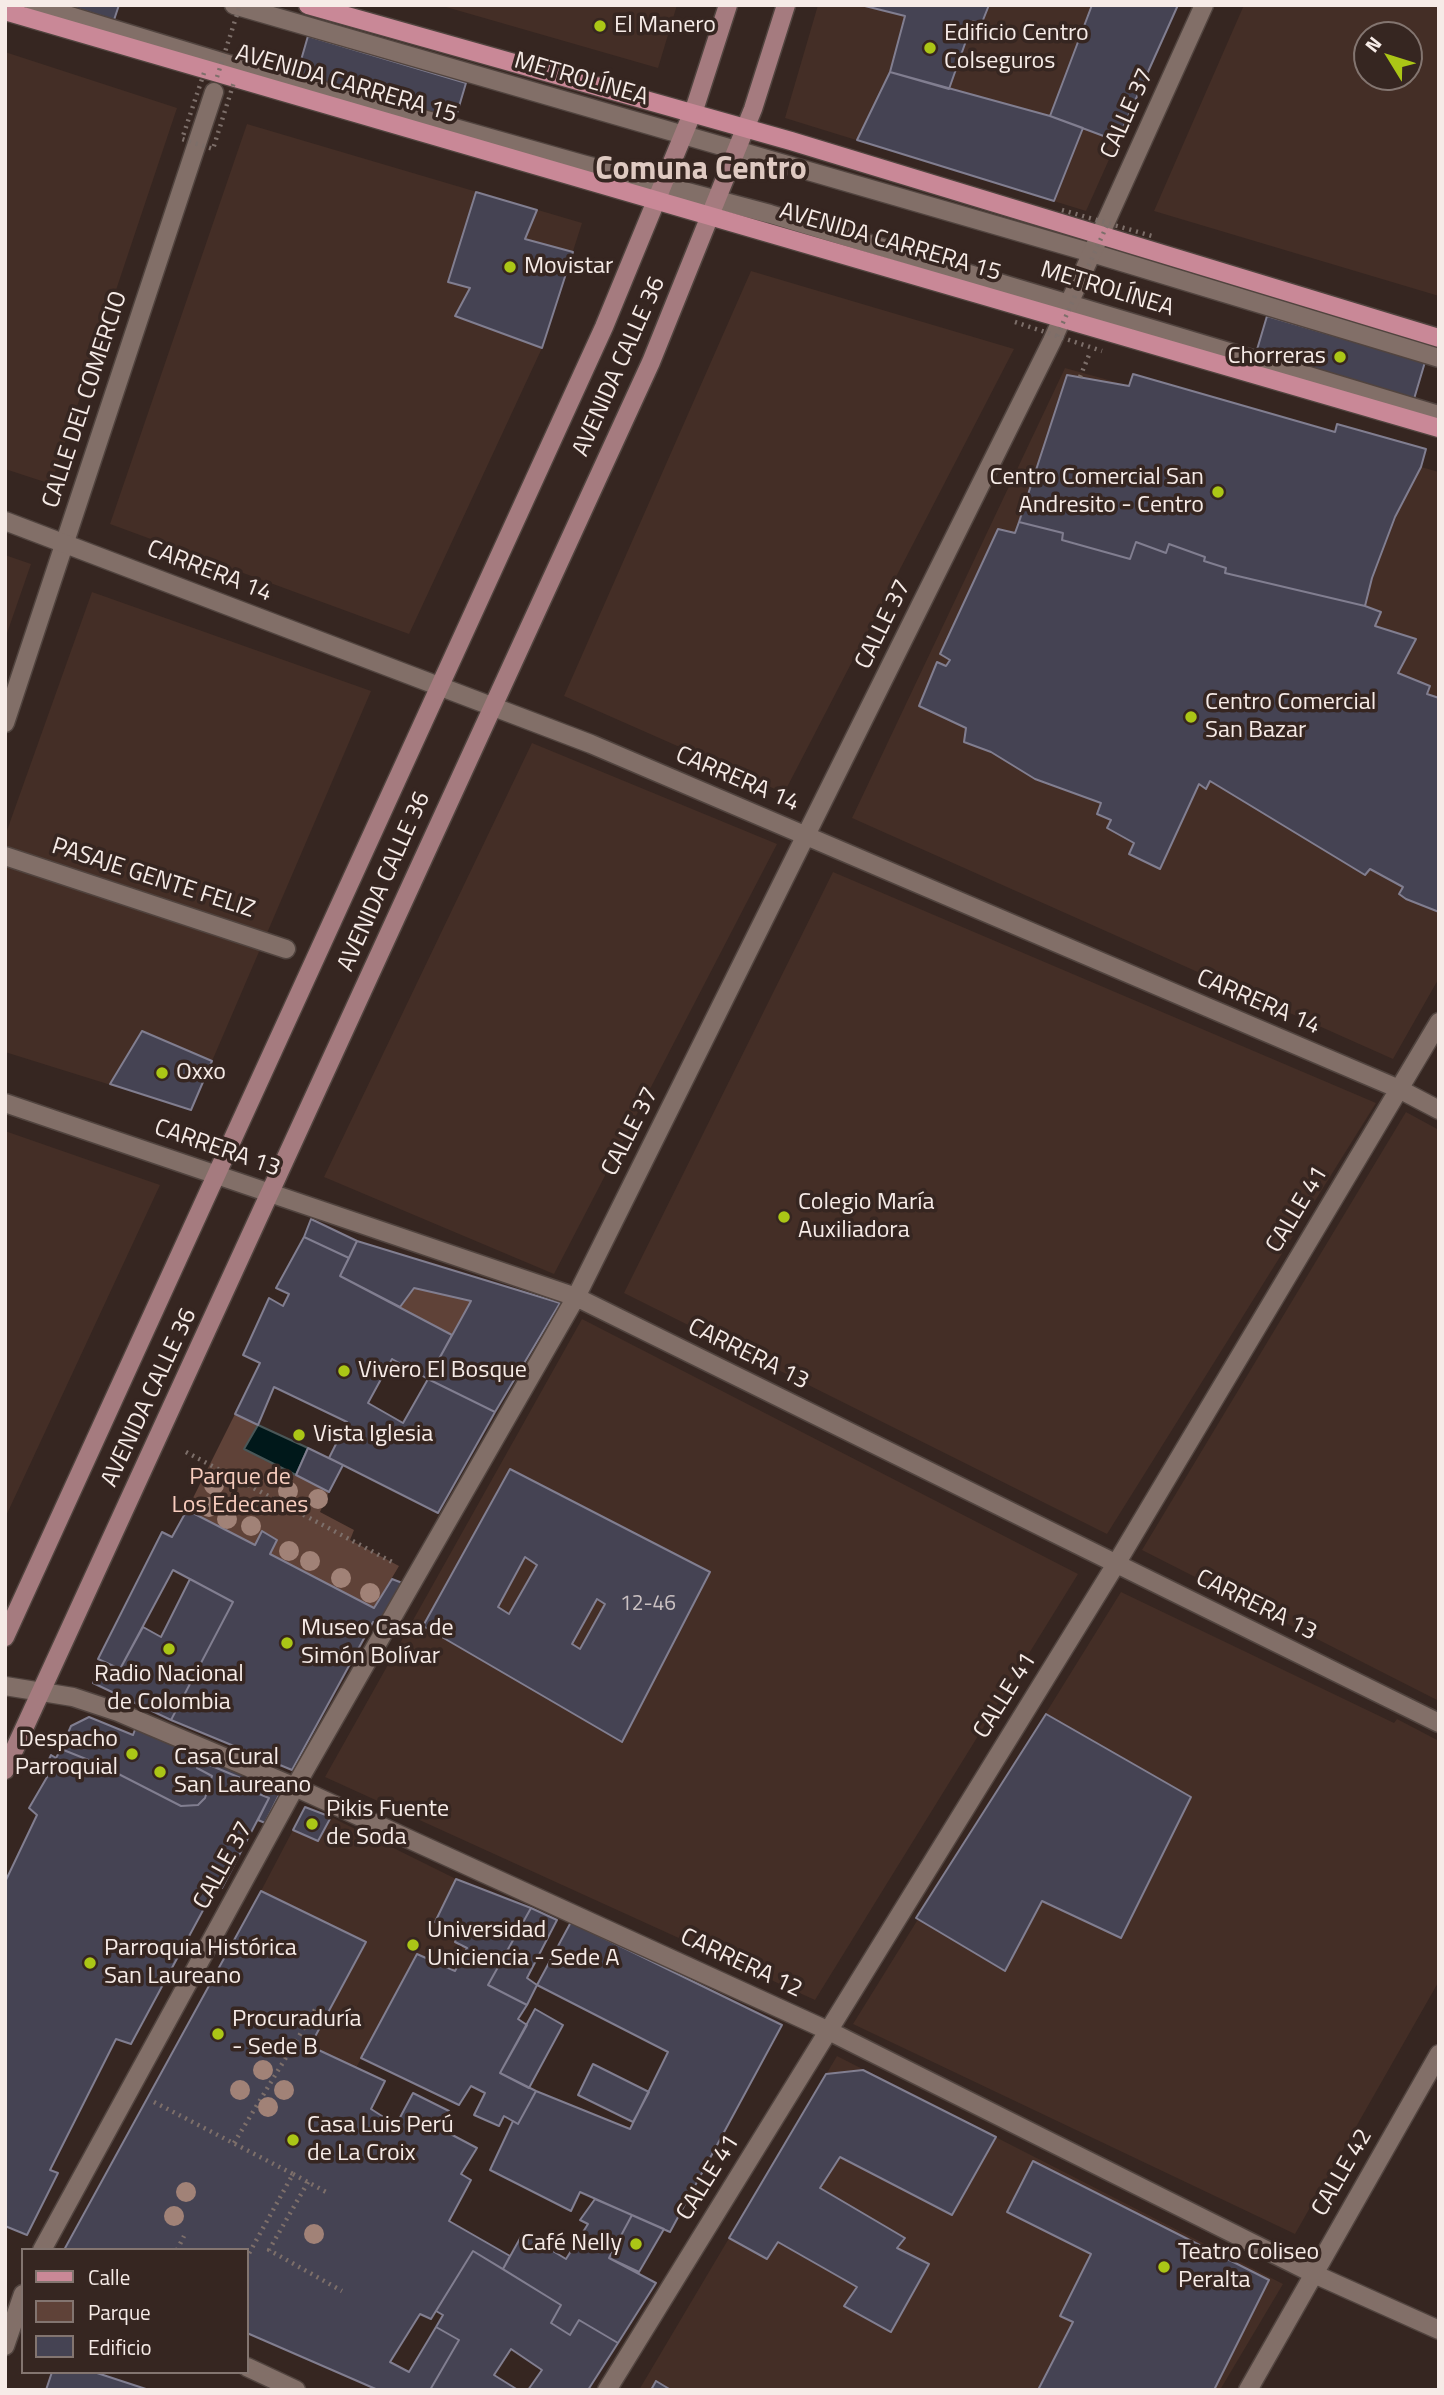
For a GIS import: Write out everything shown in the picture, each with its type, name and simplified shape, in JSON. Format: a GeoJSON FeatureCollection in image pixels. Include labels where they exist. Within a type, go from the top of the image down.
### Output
{"type":"FeatureCollection","features":[{"type":"Feature","properties":{"kind":"main road"},"geometry":{"type":"LineString","coordinates":[[308,5],[1104,229],[1439,338]]}},
{"type":"Feature","properties":{"kind":"main road","name":"AVENIDA CALLE 36"},"geometry":{"type":"LineString","coordinates":[[5,1637],[604,327],[692,113],[711,63],[728,5]]}},
{"type":"Feature","properties":{"kind":"main road","name":"AVENIDA CALLE 36"},"geometry":{"type":"LineString","coordinates":[[5,1770],[651,362],[745,129],[786,5]]}},
{"type":"Feature","properties":{"kind":"main road","name":"AVENIDA CARRERA 15"},"geometry":{"type":"LineString","coordinates":[[5,11],[713,208],[1066,311],[1439,428]]}},
{"type":"Feature","properties":{"kind":"street"},"geometry":{"type":"LineString","coordinates":[[34,5],[659,193]]}},
{"type":"Feature","properties":{"kind":"street","name":"CALLE 37"},"geometry":{"type":"LineString","coordinates":[[43,2248],[295,1787],[576,1297],[1066,311],[1204,5]]}},
{"type":"Feature","properties":{"kind":"street","name":"METROLÍNEA"},"geometry":{"type":"LineString","coordinates":[[238,6],[1092,253],[1439,358]]}},
{"type":"Feature","properties":{"kind":"street","name":"CALLE DEL COMERCIO"},"geometry":{"type":"LineString","coordinates":[[5,723],[216,85]]}},
{"type":"Feature","properties":{"kind":"street","name":"METROLÍNEA"},"geometry":{"type":"LineString","coordinates":[[1066,311],[1439,415]]}},
{"type":"Feature","properties":{"kind":"street","name":"CARRERA 14"},"geometry":{"type":"LineString","coordinates":[[5,521],[591,744],[1399,1090],[1439,1110]]}},
{"type":"Feature","properties":{"kind":"street","name":"PASAJE GENTE FELIZ"},"geometry":{"type":"LineString","coordinates":[[5,856],[286,949]]}},
{"type":"Feature","properties":{"kind":"street","name":"CALLE 41"},"geometry":{"type":"LineString","coordinates":[[607,2390],[1116,1564],[1439,1022]]}},
{"type":"Feature","properties":{"kind":"street","name":"CARRERA 13"},"geometry":{"type":"LineString","coordinates":[[5,1103],[576,1297],[1439,1723]]}},
{"type":"Feature","properties":{"kind":"street","name":"CARRERA 12"},"geometry":{"type":"LineString","coordinates":[[5,1686],[72,1698],[118,1712],[295,1787],[829,2031],[1314,2274],[1439,2330]]}},
{"type":"Feature","properties":{"kind":"street","name":"CALLE 42"},"geometry":{"type":"LineString","coordinates":[[1248,2390],[1439,2054]]}},
{"type":"Feature","properties":{"kind":"street"},"geometry":{"type":"LineString","coordinates":[[5,2346],[21,2300]]}},
{"type":"Feature","properties":{"kind":"street"},"geometry":{"type":"LineString","coordinates":[[248,2367],[296,2390]]}},
{"type":"Feature","properties":{"kind":"path"},"geometry":{"type":"LineString","coordinates":[[216,85],[238,6]]}},
{"type":"Feature","properties":{"kind":"path"},"geometry":{"type":"LineString","coordinates":[[204,73],[183,139],[213,149],[234,82]]}},
{"type":"Feature","properties":{"kind":"path"},"geometry":{"type":"LineString","coordinates":[[1062,210],[1104,229],[1152,236]]}},
{"type":"Feature","properties":{"kind":"path"},"geometry":{"type":"LineString","coordinates":[[1057,336],[1104,229]]}},
{"type":"Feature","properties":{"kind":"path"},"geometry":{"type":"LineString","coordinates":[[1015,322],[1102,351]]}},
{"type":"Feature","properties":{"kind":"path"},"geometry":{"type":"LineString","coordinates":[[1080,377],[1092,348]]}},
{"type":"Feature","properties":{"kind":"path"},"geometry":{"type":"LineString","coordinates":[[186,1452],[417,1575]]}},
{"type":"Feature","properties":{"kind":"path"},"geometry":{"type":"LineString","coordinates":[[234,2144],[316,2008]]}},
{"type":"Feature","properties":{"kind":"path"},"geometry":{"type":"LineString","coordinates":[[147,2099],[328,2193]]}},
{"type":"Feature","properties":{"kind":"path"},"geometry":{"type":"LineString","coordinates":[[248,2255],[293,2174]]}},
{"type":"Feature","properties":{"kind":"path"},"geometry":{"type":"LineString","coordinates":[[307,2182],[269,2250],[342,2291]]}},
{"type":"Feature","properties":{"kind":"path"},"geometry":{"type":"LineString","coordinates":[[178,2248],[184,2236]]}},
{"type":"Feature","properties":{"kind":"shaded area"},"geometry":{"type":"Polygon","coordinates":[[[439,5],[677,5],[658,68],[439,5]]]}},
{"type":"Feature","properties":{"kind":"shaded area"},"geometry":{"type":"Polygon","coordinates":[[[818,5],[1178,5],[1086,211],[785,118],[818,5]]]}},
{"type":"Feature","properties":{"kind":"shaded area"},"geometry":{"type":"Polygon","coordinates":[[[1244,5],[1439,5],[1439,296],[1154,211],[1244,5]]]}},
{"type":"Feature","properties":{"kind":"shaded area"},"geometry":{"type":"Polygon","coordinates":[[[5,52],[177,108],[51,484],[5,469],[5,52]]]}},
{"type":"Feature","properties":{"kind":"shaded area"},"geometry":{"type":"Polygon","coordinates":[[[247,124],[582,223],[542,348],[409,634],[110,524],[247,124]]]}},
{"type":"Feature","properties":{"kind":"shaded area"},"geometry":{"type":"Polygon","coordinates":[[[751,271],[1014,349],[784,793],[564,696],[751,271]]]}},
{"type":"Feature","properties":{"kind":"shaded area"},"geometry":{"type":"Polygon","coordinates":[[[1065,368],[1439,472],[1439,978],[1393,1059],[852,818],[1065,368]]]}},
{"type":"Feature","properties":{"kind":"shaded area"},"geometry":{"type":"Polygon","coordinates":[[[5,555],[31,564],[5,639],[5,555]]]}},
{"type":"Feature","properties":{"kind":"shaded area"},"geometry":{"type":"Polygon","coordinates":[[[92,592],[371,691],[191,1110],[5,1052],[5,836],[92,592]]]}},
{"type":"Feature","properties":{"kind":"shaded area"},"geometry":{"type":"Polygon","coordinates":[[[532,743],[777,844],[554,1274],[324,1177],[532,743]]]}},
{"type":"Feature","properties":{"kind":"shaded area"},"geometry":{"type":"Polygon","coordinates":[[[833,872],[1376,1103],[1107,1534],[624,1293],[833,872]]]}},
{"type":"Feature","properties":{"kind":"shaded area"},"geometry":{"type":"Polygon","coordinates":[[[1406,1112],[1439,1130],[1439,1701],[1142,1550],[1406,1112]]]}},
{"type":"Feature","properties":{"kind":"shaded area"},"geometry":{"type":"Polygon","coordinates":[[[5,1131],[160,1185],[5,1518],[5,1131]]]}},
{"type":"Feature","properties":{"kind":"shaded area"},"geometry":{"type":"Polygon","coordinates":[[[582,1319],[1078,1574],[815,2000],[325,1777],[582,1319]]]}},
{"type":"Feature","properties":{"kind":"shaded area"},"geometry":{"type":"Polygon","coordinates":[[[1121,1592],[1394,1723],[1397,1719],[1439,1741],[1439,1981],[1295,2234],[853,2024],[1121,1592]]]}},
{"type":"Feature","properties":{"kind":"shaded area","name":"Universidad Uniciencia - Sede A"},"geometry":{"type":"Polygon","coordinates":[[[331,1817],[456,1879],[435,1922],[458,1932],[455,1942],[467,1948],[455,1971],[417,1955],[356,2068],[310,2046],[366,1942],[261,1891],[293,1830],[318,1841],[331,1817]]]}},
{"type":"Feature","properties":{"kind":"shaded area"},"geometry":{"type":"Polygon","coordinates":[[[837,2056],[1283,2284],[1220,2390],[639,2390],[837,2056]]]}},
{"type":"Feature","properties":{"kind":"green space"},"geometry":{"type":"Polygon","coordinates":[[[414,1288],[471,1301],[452,1335],[400,1307],[414,1288]]]}},
{"type":"Feature","properties":{"kind":"green space","name":"Parque de Los Edecanes"},"geometry":{"type":"Polygon","coordinates":[[[235,1414],[258,1425],[245,1449],[329,1492],[320,1512],[354,1530],[350,1540],[399,1566],[374,1608],[187,1510],[235,1414]]]}},
{"type":"Feature","properties":{"kind":"water"},"geometry":{"type":"Polygon","coordinates":[[[258,1425],[308,1448],[296,1475],[244,1449],[258,1425]]]}},
{"type":"Feature","properties":{"kind":"building"},"geometry":{"type":"Polygon","coordinates":[[[65,5],[119,5],[114,20],[65,5]]]}},
{"type":"Feature","properties":{"kind":"building","name":"Edificio Centro Colseguros"},"geometry":{"type":"Polygon","coordinates":[[[861,5],[989,5],[981,25],[973,21],[949,89],[890,72],[905,16],[861,5]]]}},
{"type":"Feature","properties":{"kind":"building"},"geometry":{"type":"Polygon","coordinates":[[[1092,5],[1178,5],[1117,141],[1050,116],[1092,5]]]}},
{"type":"Feature","properties":{"kind":"building"},"geometry":{"type":"Polygon","coordinates":[[[308,36],[466,83],[455,120],[297,74],[308,36]]]}},
{"type":"Feature","properties":{"kind":"building"},"geometry":{"type":"Polygon","coordinates":[[[890,72],[1050,116],[1083,128],[1054,201],[857,140],[890,72]]]}},
{"type":"Feature","properties":{"kind":"building","name":"Movistar"},"geometry":{"type":"Polygon","coordinates":[[[476,192],[537,210],[525,239],[573,252],[542,348],[455,316],[470,288],[448,282],[476,192]]]}},
{"type":"Feature","properties":{"kind":"building","name":"Chorreras"},"geometry":{"type":"Polygon","coordinates":[[[1267,316],[1425,362],[1414,399],[1256,353],[1267,316]]]}},
{"type":"Feature","properties":{"kind":"building","name":"Centro Comercial San Andresito - Centro"},"geometry":{"type":"Polygon","coordinates":[[[1133,374],[1335,432],[1337,424],[1426,449],[1421,467],[1395,517],[1372,578],[1365,606],[1225,573],[1226,568],[1204,561],[1205,557],[1169,544],[1166,553],[1136,542],[1130,559],[1062,540],[1063,533],[1019,522],[1067,375],[1129,386],[1133,374]]]}},
{"type":"Feature","properties":{"kind":"building","name":"Centro Comercial San Bazar"},"geometry":{"type":"Polygon","coordinates":[[[1019,522],[1063,533],[1062,540],[1130,559],[1136,542],[1166,553],[1169,544],[1205,557],[1204,561],[1226,568],[1225,573],[1381,612],[1375,626],[1416,639],[1398,673],[1430,686],[1427,694],[1439,698],[1439,912],[1406,899],[1399,894],[1403,887],[1370,869],[1365,875],[1210,781],[1206,789],[1199,784],[1160,869],[1129,854],[1134,843],[1107,828],[1111,820],[1097,814],[1101,803],[1035,779],[991,752],[964,742],[966,728],[919,706],[937,662],[946,666],[950,660],[940,654],[998,529],[1015,533],[1019,522]]]}},
{"type":"Feature","properties":{"kind":"building","name":"Oxxo"},"geometry":{"type":"Polygon","coordinates":[[[142,1031],[212,1061],[191,1110],[110,1084],[142,1031]]]}},
{"type":"Feature","properties":{"kind":"building"},"geometry":{"type":"Polygon","coordinates":[[[311,1219],[357,1241],[349,1258],[304,1237],[311,1219]]]}},
{"type":"Feature","properties":{"kind":"building","name":"Vivero El Bosque"},"geometry":{"type":"Polygon","coordinates":[[[304,1237],[349,1258],[340,1276],[452,1335],[428,1379],[495,1412],[438,1513],[329,1458],[347,1422],[274,1387],[258,1425],[235,1414],[260,1363],[243,1355],[269,1298],[283,1306],[289,1294],[276,1288],[304,1237]]]}},
{"type":"Feature","properties":{"kind":"building"},"geometry":{"type":"Polygon","coordinates":[[[357,1241],[560,1303],[495,1412],[428,1379],[471,1301],[414,1288],[400,1307],[340,1276],[357,1241]]]}},
{"type":"Feature","properties":{"kind":"building"},"geometry":{"type":"Polygon","coordinates":[[[392,1359],[428,1379],[403,1423],[368,1403],[392,1359]]]}},
{"type":"Feature","properties":{"kind":"building"},"geometry":{"type":"Polygon","coordinates":[[[308,1448],[343,1465],[329,1492],[296,1475],[308,1448]]]}},
{"type":"Feature","properties":{"kind":"building"},"geometry":{"type":"Polygon","coordinates":[[[510,1469],[710,1572],[622,1742],[423,1626],[510,1469]],[[525,1557],[498,1607],[509,1614],[537,1565],[525,1557]],[[597,1599],[572,1644],[580,1649],[605,1604],[597,1599]]]}},
{"type":"Feature","properties":{"kind":"building","name":"Museo Casa de Simón Bolívar"},"geometry":{"type":"Polygon","coordinates":[[[187,1510],[255,1545],[262,1531],[277,1540],[270,1554],[374,1608],[392,1579],[405,1584],[384,1626],[373,1622],[292,1770],[171,1720],[233,1602],[173,1570],[120,1669],[98,1659],[162,1532],[172,1537],[187,1510]]]}},
{"type":"Feature","properties":{"kind":"building","name":"Radio Nacional de Colombia"},"geometry":{"type":"Polygon","coordinates":[[[190,1579],[233,1602],[171,1720],[93,1683],[104,1662],[120,1669],[143,1627],[161,1637],[190,1579]]]}},
{"type":"Feature","properties":{"kind":"building"},"geometry":{"type":"Polygon","coordinates":[[[1046,1714],[1191,1797],[1121,1938],[1042,1901],[1005,1971],[916,1918],[1046,1714]]]}},
{"type":"Feature","properties":{"kind":"building","name":"Casa Cural San Laureano"},"geometry":{"type":"Polygon","coordinates":[[[89,1717],[133,1735],[136,1727],[282,1789],[265,1823],[258,1820],[269,1798],[247,1789],[250,1782],[200,1761],[197,1768],[212,1776],[205,1798],[198,1805],[181,1806],[101,1765],[61,1749],[71,1726],[89,1717]]]}},
{"type":"Feature","properties":{"kind":"building","name":"Parroquia Histórica San Laureano"},"geometry":{"type":"Polygon","coordinates":[[[61,1749],[101,1765],[181,1806],[198,1805],[205,1798],[212,1776],[197,1768],[200,1761],[250,1782],[247,1789],[269,1798],[222,1888],[215,1888],[131,2044],[116,2039],[50,2170],[58,2173],[27,2235],[5,2226],[5,1882],[37,1815],[29,1808],[50,1772],[45,1768],[51,1755],[56,1758],[61,1749]]]}},
{"type":"Feature","properties":{"kind":"building","name":"Pikis Fuente de Soda"},"geometry":{"type":"Polygon","coordinates":[[[305,1807],[331,1817],[318,1841],[293,1830],[305,1807]]]}},
{"type":"Feature","properties":{"kind":"building"},"geometry":{"type":"Polygon","coordinates":[[[456,1879],[531,1908],[488,1985],[527,2005],[518,2019],[527,2025],[500,2073],[536,2091],[518,2124],[504,2116],[499,2126],[474,2115],[485,2093],[471,2086],[459,2105],[361,2058],[417,1954],[455,1971],[467,1948],[455,1942],[458,1932],[435,1922],[456,1879]]]}},
{"type":"Feature","properties":{"kind":"building","name":"Casa Luis Perú de La Croix"},"geometry":{"type":"Polygon","coordinates":[[[261,1891],[366,1942],[310,2046],[385,2081],[371,2109],[396,2125],[413,2093],[449,2111],[441,2129],[477,2148],[461,2174],[471,2180],[449,2221],[510,2256],[503,2269],[473,2251],[431,2319],[420,2314],[390,2362],[409,2372],[436,2327],[459,2340],[430,2390],[378,2390],[248,2333],[248,2248],[65,2248],[261,1891]]]}},
{"type":"Feature","properties":{"kind":"building"},"geometry":{"type":"Polygon","coordinates":[[[531,1908],[557,1920],[527,1978],[537,1985],[527,2005],[488,1985],[531,1908]]]}},
{"type":"Feature","properties":{"kind":"building"},"geometry":{"type":"Polygon","coordinates":[[[571,1922],[782,2025],[670,2232],[580,2192],[571,2211],[490,2170],[513,2121],[518,2124],[536,2091],[630,2129],[668,2052],[537,1985],[571,1922]]]}},
{"type":"Feature","properties":{"kind":"building"},"geometry":{"type":"Polygon","coordinates":[[[535,2009],[563,2025],[529,2088],[500,2073],[535,2009]]]}},
{"type":"Feature","properties":{"kind":"building"},"geometry":{"type":"Polygon","coordinates":[[[593,2064],[649,2092],[633,2122],[578,2095],[593,2064]]]}},
{"type":"Feature","properties":{"kind":"building"},"geometry":{"type":"Polygon","coordinates":[[[863,2070],[996,2137],[952,2215],[840,2157],[820,2188],[905,2238],[897,2248],[929,2264],[891,2332],[844,2306],[857,2287],[778,2242],[767,2259],[729,2238],[826,2074],[863,2070]]]}},
{"type":"Feature","properties":{"kind":"building","name":"Teatro Coliseo Peralta"},"geometry":{"type":"Polygon","coordinates":[[[1033,2161],[1269,2280],[1214,2390],[1038,2390],[1073,2322],[1060,2316],[1091,2254],[1007,2212],[1033,2161]]]}},
{"type":"Feature","properties":{"kind":"building"},"geometry":{"type":"Polygon","coordinates":[[[595,2199],[632,2215],[609,2258],[656,2283],[618,2343],[579,2320],[570,2335],[551,2323],[561,2305],[503,2269],[523,2233],[566,2259],[588,2224],[580,2220],[595,2199]]]}},
{"type":"Feature","properties":{"kind":"building","name":"Café Nelly"},"geometry":{"type":"Polygon","coordinates":[[[632,2215],[664,2229],[639,2272],[609,2258],[632,2215]]]}},
{"type":"Feature","properties":{"kind":"building"},"geometry":{"type":"Polygon","coordinates":[[[473,2251],[561,2305],[551,2323],[570,2335],[579,2320],[618,2343],[588,2390],[430,2390],[459,2340],[436,2327],[443,2315],[436,2311],[473,2251]]]}},
{"type":"Feature","properties":{"kind":"building"},"geometry":{"type":"Polygon","coordinates":[[[511,2349],[542,2370],[528,2390],[518,2390],[494,2375],[511,2349]]]}},
{"type":"Feature","properties":{"kind":"building"},"geometry":{"type":"Polygon","coordinates":[[[51,2374],[100,2374],[149,2390],[46,2390],[51,2374]]]}},
{"type":"Feature","properties":{"kind":"building"},"geometry":{"type":"Polygon","coordinates":[[[656,2381],[671,2390],[651,2390],[656,2381]]]}},
{"type":"Feature","properties":{"kind":"place","name":"El Manero"},"geometry":{"type":"Point","coordinates":[600,26]}},
{"type":"Feature","properties":{"kind":"place","name":"Edificio Centro Colseguros"},"geometry":{"type":"Point","coordinates":[930,48]}},
{"type":"Feature","properties":{"kind":"place","name":"Movistar"},"geometry":{"type":"Point","coordinates":[510,267]}},
{"type":"Feature","properties":{"kind":"place","name":"Chorreras"},"geometry":{"type":"Point","coordinates":[1340,357]}},
{"type":"Feature","properties":{"kind":"place","name":"Centro Comercial San Andresito - Centro"},"geometry":{"type":"Point","coordinates":[1218,492]}},
{"type":"Feature","properties":{"kind":"place","name":"Centro Comercial San Bazar"},"geometry":{"type":"Point","coordinates":[1191,717]}},
{"type":"Feature","properties":{"kind":"place","name":"Oxxo"},"geometry":{"type":"Point","coordinates":[162,1073]}},
{"type":"Feature","properties":{"kind":"place","name":"Colegio María Auxiliadora"},"geometry":{"type":"Point","coordinates":[784,1217]}},
{"type":"Feature","properties":{"kind":"place","name":"Vivero El Bosque"},"geometry":{"type":"Point","coordinates":[344,1371]}},
{"type":"Feature","properties":{"kind":"place","name":"Vista Iglesia"},"geometry":{"type":"Point","coordinates":[299,1435]}},
{"type":"Feature","properties":{"kind":"place","name":"Museo Casa de Simón Bolívar"},"geometry":{"type":"Point","coordinates":[287,1643]}},
{"type":"Feature","properties":{"kind":"place","name":"Radio Nacional de Colombia"},"geometry":{"type":"Point","coordinates":[169,1649]}},
{"type":"Feature","properties":{"kind":"place","name":"Despacho Parroquial"},"geometry":{"type":"Point","coordinates":[132,1754]}},
{"type":"Feature","properties":{"kind":"place","name":"Casa Cural San Laureano"},"geometry":{"type":"Point","coordinates":[160,1772]}},
{"type":"Feature","properties":{"kind":"place","name":"Pikis Fuente de Soda"},"geometry":{"type":"Point","coordinates":[312,1824]}},
{"type":"Feature","properties":{"kind":"place","name":"Universidad Uniciencia - Sede A"},"geometry":{"type":"Point","coordinates":[413,1945]}},
{"type":"Feature","properties":{"kind":"place","name":"Parroquia Histórica San Laureano"},"geometry":{"type":"Point","coordinates":[90,1963]}},
{"type":"Feature","properties":{"kind":"place","name":"Procuraduría - Sede B"},"geometry":{"type":"Point","coordinates":[218,2034]}},
{"type":"Feature","properties":{"kind":"place","name":"Casa Luis Perú de La Croix"},"geometry":{"type":"Point","coordinates":[293,2140]}},
{"type":"Feature","properties":{"kind":"place","name":"Café Nelly"},"geometry":{"type":"Point","coordinates":[636,2244]}},
{"type":"Feature","properties":{"kind":"place","name":"Teatro Coliseo Peralta"},"geometry":{"type":"Point","coordinates":[1164,2267]}},
{"type":"Feature","properties":{"kind":"district","name":"Comuna Centro"},"geometry":{"type":"Point","coordinates":[701,171]}}]}
